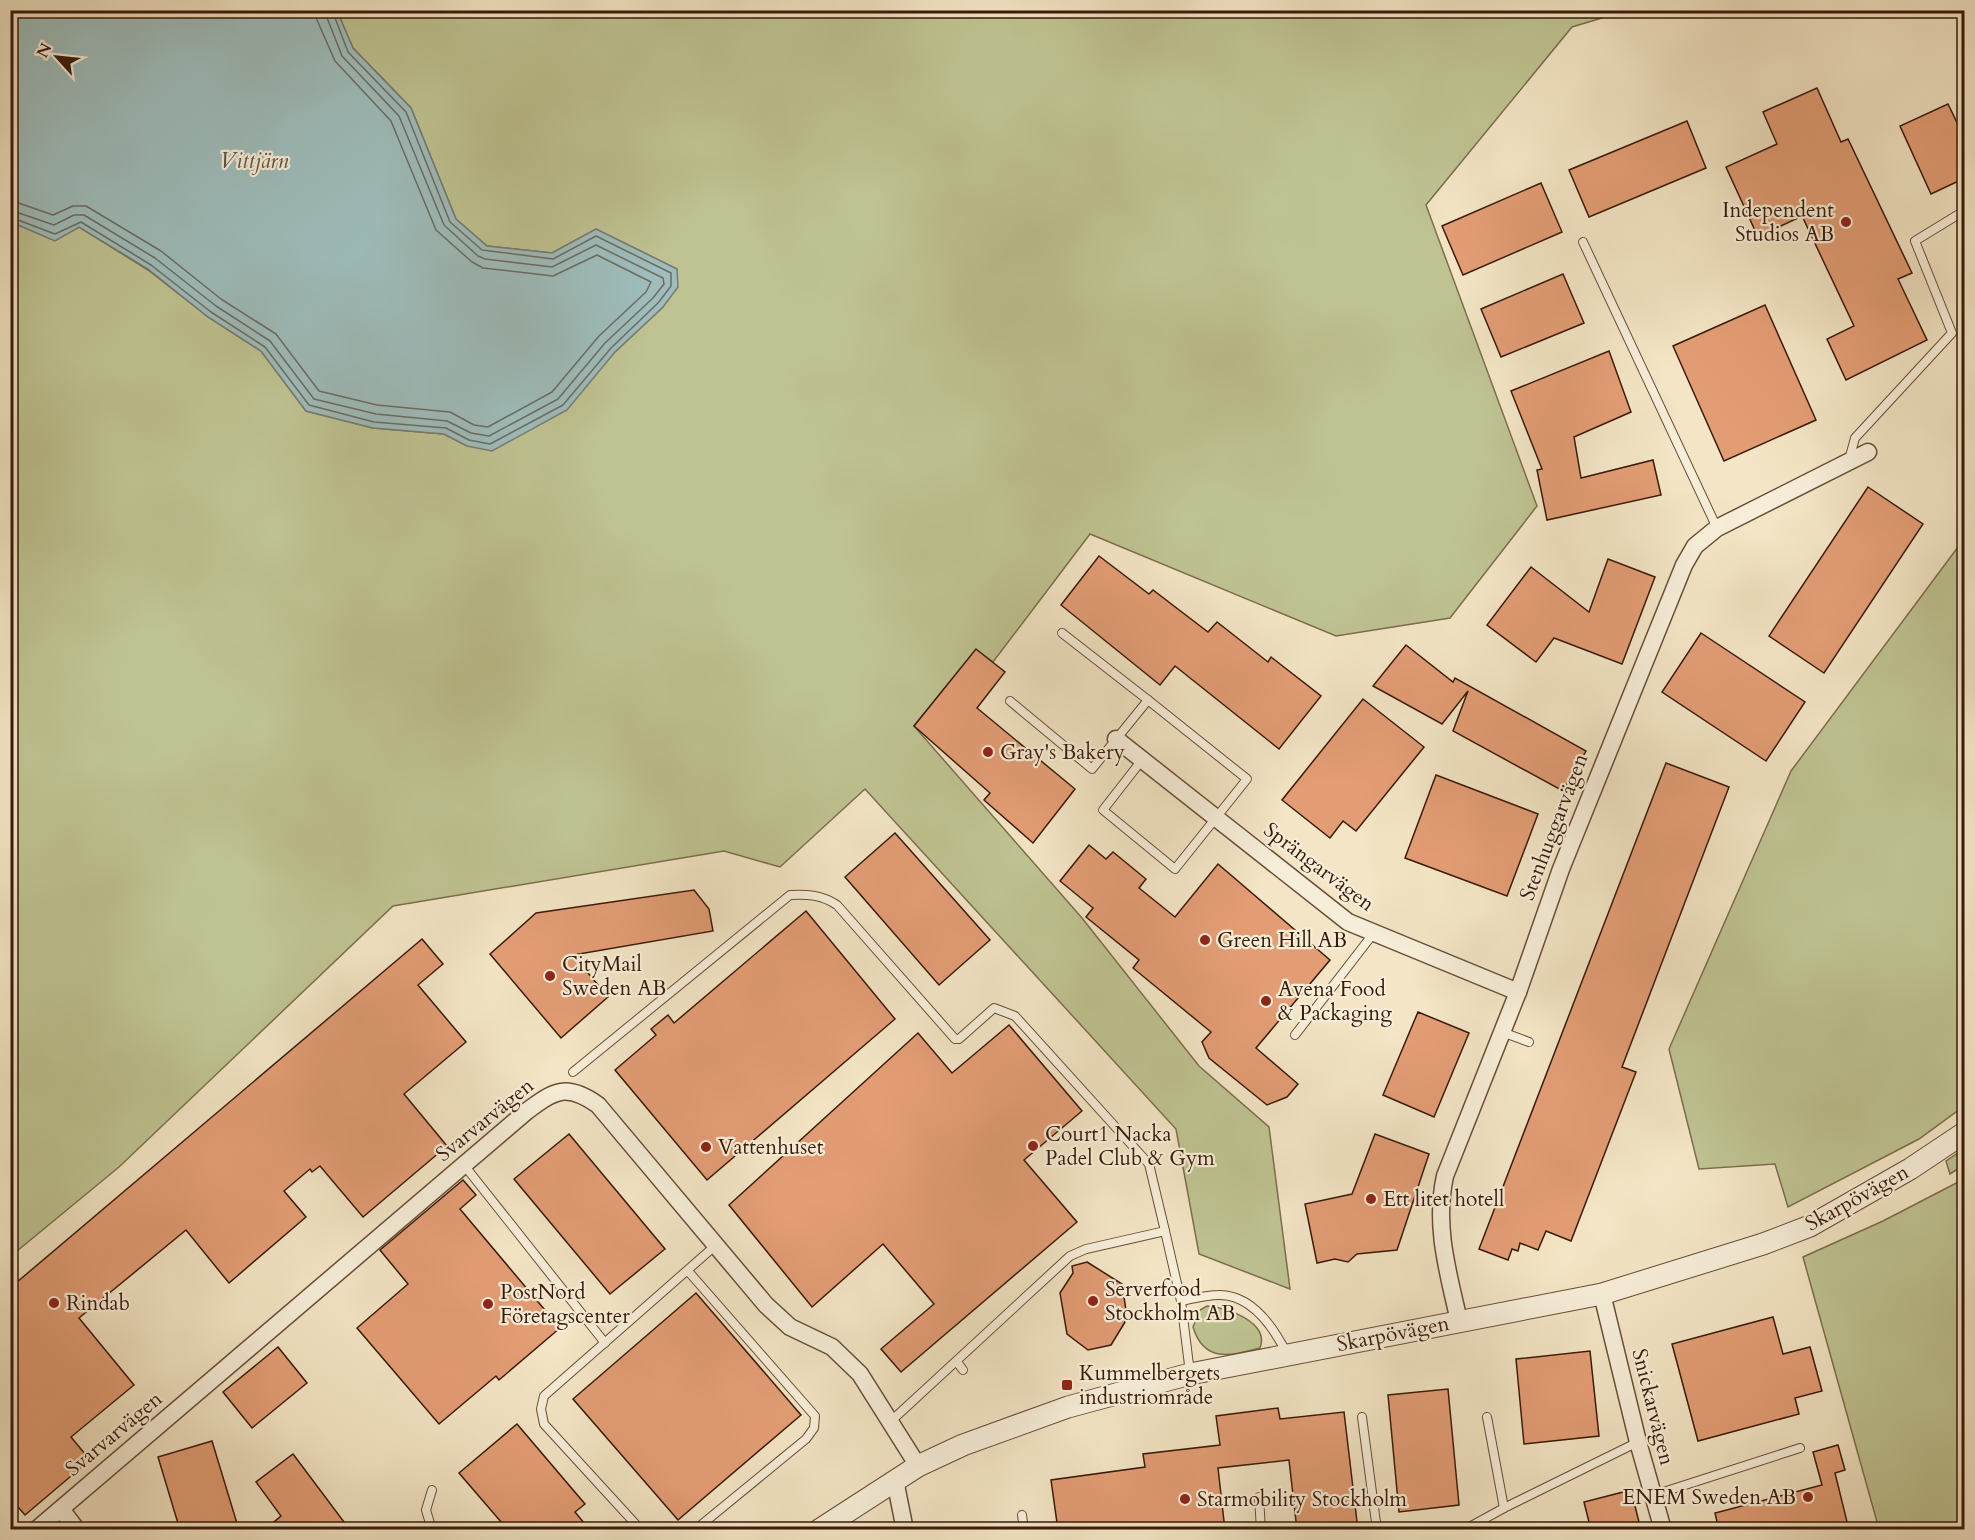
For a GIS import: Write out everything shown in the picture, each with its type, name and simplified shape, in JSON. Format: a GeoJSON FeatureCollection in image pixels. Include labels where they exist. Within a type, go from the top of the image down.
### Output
{"type":"FeatureCollection","features":[{"type":"Feature","properties":{"kind":"street","name":"Stenhuggarvägen"},"geometry":{"type":"LineString","coordinates":[[1459,1321],[1440,1232],[1441,1200],[1445,1176],[1518,992],[1561,869],[1670,593],[1695,546],[1717,528],[1868,452]]}},
{"type":"Feature","properties":{"kind":"street","name":"Sprängarvägen"},"geometry":{"type":"LineString","coordinates":[[1116,739],[1348,922],[1518,992]]}},
{"type":"Feature","properties":{"kind":"street","name":"Svarvarvägen"},"geometry":{"type":"LineString","coordinates":[[36,1530],[464,1165],[552,1093],[562,1091],[578,1093],[605,1112],[766,1305],[790,1328],[832,1347],[860,1374],[918,1466]]}},
{"type":"Feature","properties":{"kind":"street","name":"Skarpövägen"},"geometry":{"type":"LineString","coordinates":[[819,1530],[918,1466],[963,1445],[1068,1407],[1190,1374],[1602,1294],[1763,1244],[1810,1226],[1910,1169],[1965,1132]]}},
{"type":"Feature","properties":{"kind":"street","name":"Snickarvägen"},"geometry":{"type":"LineString","coordinates":[[1602,1294],[1638,1442],[1663,1530]]}},
{"type":"Feature","properties":{"kind":"street"},"geometry":{"type":"LineString","coordinates":[[895,1480],[905,1530]]}},
{"type":"Feature","properties":{"kind":"street"},"geometry":{"type":"LineString","coordinates":[[61,1509],[77,1530]]}},
{"type":"Feature","properties":{"kind":"lane"},"geometry":{"type":"LineString","coordinates":[[1849,461],[1855,438],[1952,333],[1915,241],[1965,211]]}},
{"type":"Feature","properties":{"kind":"lane"},"geometry":{"type":"LineString","coordinates":[[1583,242],[1717,528]]}},
{"type":"Feature","properties":{"kind":"lane"},"geometry":{"type":"LineString","coordinates":[[1062,633],[1247,779],[1174,869],[1103,810],[1142,760]]}},
{"type":"Feature","properties":{"kind":"lane"},"geometry":{"type":"LineString","coordinates":[[1010,701],[1092,768],[1148,700]]}},
{"type":"Feature","properties":{"kind":"lane"},"geometry":{"type":"LineString","coordinates":[[573,1072],[790,895],[809,894],[827,898],[837,905],[955,1039],[959,1039],[994,1008],[1015,1016],[1149,1164],[1180,1301],[1190,1374]]}},
{"type":"Feature","properties":{"kind":"lane"},"geometry":{"type":"LineString","coordinates":[[1295,1035],[1374,934]]}},
{"type":"Feature","properties":{"kind":"lane"},"geometry":{"type":"LineString","coordinates":[[1502,1032],[1529,1042]]}},
{"type":"Feature","properties":{"kind":"lane"},"geometry":{"type":"LineString","coordinates":[[464,1165],[605,1342]]}},
{"type":"Feature","properties":{"kind":"lane"},"geometry":{"type":"LineString","coordinates":[[890,1422],[960,1366],[1070,1256],[1086,1249],[1165,1231]]}},
{"type":"Feature","properties":{"kind":"lane"},"geometry":{"type":"LineString","coordinates":[[640,1530],[544,1424],[541,1409],[544,1396],[717,1245]]}},
{"type":"Feature","properties":{"kind":"lane"},"geometry":{"type":"LineString","coordinates":[[688,1271],[815,1416],[814,1428],[806,1439],[695,1530]]}},
{"type":"Feature","properties":{"kind":"lane"},"geometry":{"type":"LineString","coordinates":[[1180,1301],[1218,1295],[1241,1299],[1273,1328],[1287,1354]]}},
{"type":"Feature","properties":{"kind":"lane"},"geometry":{"type":"LineString","coordinates":[[1362,1417],[1377,1530]]}},
{"type":"Feature","properties":{"kind":"lane"},"geometry":{"type":"LineString","coordinates":[[1487,1417],[1504,1508]]}},
{"type":"Feature","properties":{"kind":"lane"},"geometry":{"type":"LineString","coordinates":[[1464,1530],[1638,1442]]}},
{"type":"Feature","properties":{"kind":"lane"},"geometry":{"type":"LineString","coordinates":[[1654,1495],[1800,1448]]}},
{"type":"Feature","properties":{"kind":"lane"},"geometry":{"type":"LineString","coordinates":[[432,1490],[426,1510],[432,1530]]}},
{"type":"Feature","properties":{"kind":"lane"},"geometry":{"type":"LineString","coordinates":[[1259,1497],[1261,1530]]}},
{"type":"Feature","properties":{"kind":"lane"},"geometry":{"type":"LineString","coordinates":[[1022,1515],[1024,1530]]}},
{"type":"Feature","properties":{"kind":"green space"},"geometry":{"type":"Polygon","coordinates":[[[337,11],[1625,11],[1572,27],[1426,205],[1537,506],[1450,618],[1336,636],[1090,534],[993,662],[976,650],[914,726],[1082,918],[1199,1066],[1269,1127],[1290,1289],[1199,1254],[1176,1129],[865,789],[780,867],[724,851],[393,906],[119,1167],[11,1256],[11,222],[55,240],[79,227],[148,270],[208,317],[261,351],[306,411],[373,428],[444,434],[467,446],[615,352],[663,307],[677,269],[596,229],[552,253],[487,246],[456,219],[411,108],[353,48],[337,11]]]}},
{"type":"Feature","properties":{"kind":"green space"},"geometry":{"type":"Polygon","coordinates":[[[1964,534],[1964,1106],[1919,1139],[1788,1207],[1775,1164],[1699,1169],[1669,1049],[1791,771],[1958,547],[1964,534]]]}},
{"type":"Feature","properties":{"kind":"green space"},"geometry":{"type":"Polygon","coordinates":[[[1964,1149],[1964,1165],[1950,1174],[1946,1161],[1964,1149]]]}},
{"type":"Feature","properties":{"kind":"green space"},"geometry":{"type":"Polygon","coordinates":[[[1964,1179],[1964,1529],[1879,1529],[1803,1257],[1883,1221],[1964,1179]]]}},
{"type":"Feature","properties":{"kind":"green space"},"geometry":{"type":"Polygon","coordinates":[[[1207,1306],[1225,1309],[1253,1324],[1259,1331],[1260,1348],[1219,1354],[1204,1347],[1193,1327],[1200,1310],[1207,1306]]]}},
{"type":"Feature","properties":{"kind":"water","name":"Vittjärn"},"geometry":{"type":"Polygon","coordinates":[[[10,11],[337,11],[353,48],[411,108],[456,219],[487,246],[552,253],[596,229],[677,269],[678,287],[663,307],[615,352],[567,410],[492,451],[467,446],[444,434],[373,428],[306,411],[261,351],[208,317],[148,269],[79,227],[55,241],[11,222],[10,11]]]}},
{"type":"Feature","properties":{"kind":"building"},"geometry":{"type":"Polygon","coordinates":[[[1817,88],[1841,142],[1848,139],[1912,273],[1898,279],[1927,340],[1846,380],[1827,339],[1854,326],[1802,216],[1758,237],[1726,167],[1777,144],[1763,112],[1817,88]]]}},
{"type":"Feature","properties":{"kind":"building"},"geometry":{"type":"Polygon","coordinates":[[[1948,104],[1965,139],[1965,178],[1931,194],[1900,126],[1948,104]]]}},
{"type":"Feature","properties":{"kind":"building"},"geometry":{"type":"Polygon","coordinates":[[[1687,121],[1706,168],[1589,217],[1569,170],[1687,121]]]}},
{"type":"Feature","properties":{"kind":"building"},"geometry":{"type":"Polygon","coordinates":[[[1541,183],[1562,232],[1463,275],[1442,226],[1541,183]]]}},
{"type":"Feature","properties":{"kind":"building"},"geometry":{"type":"Polygon","coordinates":[[[1563,274],[1584,323],[1501,357],[1481,309],[1563,274]]]}},
{"type":"Feature","properties":{"kind":"building"},"geometry":{"type":"Polygon","coordinates":[[[1765,305],[1816,420],[1724,461],[1673,346],[1765,305]]]}},
{"type":"Feature","properties":{"kind":"building"},"geometry":{"type":"Polygon","coordinates":[[[1609,351],[1631,412],[1574,437],[1581,478],[1653,460],[1661,495],[1547,520],[1537,470],[1542,469],[1511,391],[1609,351]]]}},
{"type":"Feature","properties":{"kind":"building"},"geometry":{"type":"Polygon","coordinates":[[[1868,487],[1923,524],[1824,673],[1769,636],[1868,487]]]}},
{"type":"Feature","properties":{"kind":"building"},"geometry":{"type":"Polygon","coordinates":[[[1099,556],[1149,594],[1153,590],[1208,632],[1217,622],[1268,662],[1271,657],[1321,696],[1279,749],[1175,666],[1160,685],[1061,605],[1099,556]]]}},
{"type":"Feature","properties":{"kind":"building"},"geometry":{"type":"Polygon","coordinates":[[[1608,559],[1655,577],[1622,664],[1554,638],[1536,662],[1487,625],[1531,567],[1589,612],[1608,559]]]}},
{"type":"Feature","properties":{"kind":"building"},"geometry":{"type":"Polygon","coordinates":[[[1701,633],[1805,702],[1766,761],[1662,692],[1701,633]]]}},
{"type":"Feature","properties":{"kind":"building"},"geometry":{"type":"Polygon","coordinates":[[[1406,645],[1453,682],[1455,678],[1586,751],[1563,791],[1453,731],[1468,691],[1442,724],[1373,686],[1406,645]]]}},
{"type":"Feature","properties":{"kind":"building","name":"Gray's Bakery"},"geometry":{"type":"Polygon","coordinates":[[[976,649],[1005,672],[977,708],[1075,789],[1033,843],[984,800],[990,793],[914,726],[976,649]]]}},
{"type":"Feature","properties":{"kind":"building"},"geometry":{"type":"Polygon","coordinates":[[[1363,699],[1424,747],[1356,831],[1343,821],[1330,838],[1282,800],[1363,699]]]}},
{"type":"Feature","properties":{"kind":"building"},"geometry":{"type":"Polygon","coordinates":[[[1666,763],[1729,787],[1622,1067],[1636,1072],[1571,1241],[1546,1231],[1538,1250],[1520,1243],[1518,1251],[1512,1249],[1508,1260],[1479,1249],[1666,763]]]}},
{"type":"Feature","properties":{"kind":"building"},"geometry":{"type":"Polygon","coordinates":[[[1436,775],[1538,814],[1507,896],[1405,858],[1436,775]]]}},
{"type":"Feature","properties":{"kind":"building"},"geometry":{"type":"Polygon","coordinates":[[[895,833],[990,940],[939,985],[845,877],[895,833]]]}},
{"type":"Feature","properties":{"kind":"building"},"geometry":{"type":"Polygon","coordinates":[[[1089,845],[1106,859],[1113,852],[1146,879],[1139,888],[1175,917],[1218,864],[1330,960],[1256,1048],[1298,1084],[1287,1097],[1267,1105],[1209,1058],[1202,1042],[1211,1032],[1133,968],[1139,960],[1086,917],[1093,908],[1060,881],[1089,845]]]}},
{"type":"Feature","properties":{"kind":"building","name":"CityMail Sweden AB"},"geometry":{"type":"Polygon","coordinates":[[[694,890],[709,909],[713,931],[573,955],[608,997],[561,1038],[490,954],[536,913],[694,890]]]}},
{"type":"Feature","properties":{"kind":"building"},"geometry":{"type":"Polygon","coordinates":[[[806,911],[895,1019],[707,1180],[615,1070],[656,1035],[651,1029],[668,1015],[674,1023],[806,911]]]}},
{"type":"Feature","properties":{"kind":"building"},"geometry":{"type":"Polygon","coordinates":[[[422,939],[443,964],[418,985],[466,1042],[404,1094],[447,1146],[363,1217],[320,1166],[312,1172],[310,1169],[284,1191],[306,1217],[229,1283],[186,1230],[79,1318],[134,1385],[71,1437],[90,1460],[25,1515],[10,1498],[10,1288],[422,939]]]}},
{"type":"Feature","properties":{"kind":"building"},"geometry":{"type":"Polygon","coordinates":[[[1418,1012],[1469,1033],[1434,1117],[1383,1095],[1418,1012]]]}},
{"type":"Feature","properties":{"kind":"building"},"geometry":{"type":"Polygon","coordinates":[[[1009,1025],[1082,1111],[1024,1160],[1077,1222],[901,1372],[881,1349],[934,1304],[883,1244],[812,1307],[729,1205],[918,1033],[952,1073],[1009,1025]]]}},
{"type":"Feature","properties":{"kind":"building"},"geometry":{"type":"Polygon","coordinates":[[[569,1134],[665,1249],[610,1294],[514,1179],[569,1134]]]}},
{"type":"Feature","properties":{"kind":"building","name":"Ett litet hotell"},"geometry":{"type":"Polygon","coordinates":[[[1375,1134],[1429,1154],[1397,1250],[1357,1254],[1348,1262],[1335,1259],[1317,1263],[1305,1204],[1352,1194],[1375,1134]]]}},
{"type":"Feature","properties":{"kind":"building"},"geometry":{"type":"Polygon","coordinates":[[[463,1180],[476,1195],[460,1209],[560,1328],[499,1380],[496,1376],[439,1424],[357,1328],[408,1284],[380,1250],[463,1180]]]}},
{"type":"Feature","properties":{"kind":"building","name":"Serverfood Stockholm AB"},"geometry":{"type":"Polygon","coordinates":[[[1087,1262],[1122,1284],[1126,1310],[1123,1311],[1125,1322],[1111,1345],[1088,1350],[1067,1334],[1060,1293],[1073,1273],[1072,1266],[1087,1262]]]}},
{"type":"Feature","properties":{"kind":"building"},"geometry":{"type":"Polygon","coordinates":[[[696,1293],[801,1415],[678,1520],[573,1399],[696,1293]]]}},
{"type":"Feature","properties":{"kind":"building"},"geometry":{"type":"Polygon","coordinates":[[[1773,1317],[1783,1354],[1810,1347],[1822,1391],[1795,1398],[1799,1414],[1698,1441],[1672,1344],[1773,1317]]]}},
{"type":"Feature","properties":{"kind":"building"},"geometry":{"type":"Polygon","coordinates":[[[278,1347],[307,1383],[252,1428],[223,1392],[278,1347]]]}},
{"type":"Feature","properties":{"kind":"building"},"geometry":{"type":"Polygon","coordinates":[[[1590,1351],[1599,1436],[1524,1444],[1516,1359],[1590,1351]]]}},
{"type":"Feature","properties":{"kind":"building"},"geometry":{"type":"Polygon","coordinates":[[[1448,1389],[1459,1505],[1399,1512],[1388,1395],[1448,1389]]]}},
{"type":"Feature","properties":{"kind":"building","name":"Starmobility Stockholm"},"geometry":{"type":"Polygon","coordinates":[[[1278,1408],[1280,1419],[1344,1412],[1358,1530],[1297,1530],[1289,1460],[1218,1468],[1225,1530],[1058,1530],[1051,1480],[1145,1467],[1143,1454],[1220,1445],[1216,1416],[1278,1408]]]}},
{"type":"Feature","properties":{"kind":"building"},"geometry":{"type":"Polygon","coordinates":[[[517,1424],[585,1504],[575,1512],[590,1530],[508,1530],[459,1473],[517,1424]]]}},
{"type":"Feature","properties":{"kind":"building"},"geometry":{"type":"Polygon","coordinates":[[[212,1441],[239,1530],[180,1530],[158,1457],[212,1441]]]}},
{"type":"Feature","properties":{"kind":"building","name":"ENEM Sweden AB"},"geometry":{"type":"Polygon","coordinates":[[[1838,1445],[1845,1470],[1835,1473],[1849,1530],[1719,1530],[1715,1513],[1822,1485],[1813,1452],[1838,1445]]]}},
{"type":"Feature","properties":{"kind":"building"},"geometry":{"type":"Polygon","coordinates":[[[293,1454],[350,1530],[264,1530],[281,1516],[256,1482],[293,1454]]]}},
{"type":"Feature","properties":{"kind":"building"},"geometry":{"type":"Polygon","coordinates":[[[1631,1490],[1641,1530],[1591,1530],[1584,1502],[1631,1490]]]}},
{"type":"Feature","properties":{"kind":"place","name":"Independent Studios AB"},"geometry":{"type":"Point","coordinates":[1846,222]}},
{"type":"Feature","properties":{"kind":"place","name":"Gray's Bakery"},"geometry":{"type":"Point","coordinates":[988,752]}},
{"type":"Feature","properties":{"kind":"place","name":"Green Hill AB"},"geometry":{"type":"Point","coordinates":[1205,940]}},
{"type":"Feature","properties":{"kind":"place","name":"CityMail Sweden AB"},"geometry":{"type":"Point","coordinates":[550,976]}},
{"type":"Feature","properties":{"kind":"place","name":"Avena Food & Packaging"},"geometry":{"type":"Point","coordinates":[1266,1001]}},
{"type":"Feature","properties":{"kind":"place","name":"Court1 Nacka Padel Club & Gym"},"geometry":{"type":"Point","coordinates":[1033,1146]}},
{"type":"Feature","properties":{"kind":"place","name":"Vattenhuset"},"geometry":{"type":"Point","coordinates":[706,1147]}},
{"type":"Feature","properties":{"kind":"place","name":"Ett litet hotell"},"geometry":{"type":"Point","coordinates":[1371,1199]}},
{"type":"Feature","properties":{"kind":"place","name":"Serverfood Stockholm AB"},"geometry":{"type":"Point","coordinates":[1093,1301]}},
{"type":"Feature","properties":{"kind":"place","name":"Rindab"},"geometry":{"type":"Point","coordinates":[54,1303]}},
{"type":"Feature","properties":{"kind":"place","name":"PostNord Företagscenter"},"geometry":{"type":"Point","coordinates":[488,1304]}},
{"type":"Feature","properties":{"kind":"place","name":"Kummelbergets industriområde"},"geometry":{"type":"Point","coordinates":[1067,1385]}},
{"type":"Feature","properties":{"kind":"place","name":"ENEM Sweden AB"},"geometry":{"type":"Point","coordinates":[1808,1497]}},
{"type":"Feature","properties":{"kind":"place","name":"Starmobility Stockholm"},"geometry":{"type":"Point","coordinates":[1185,1499]}}]}
